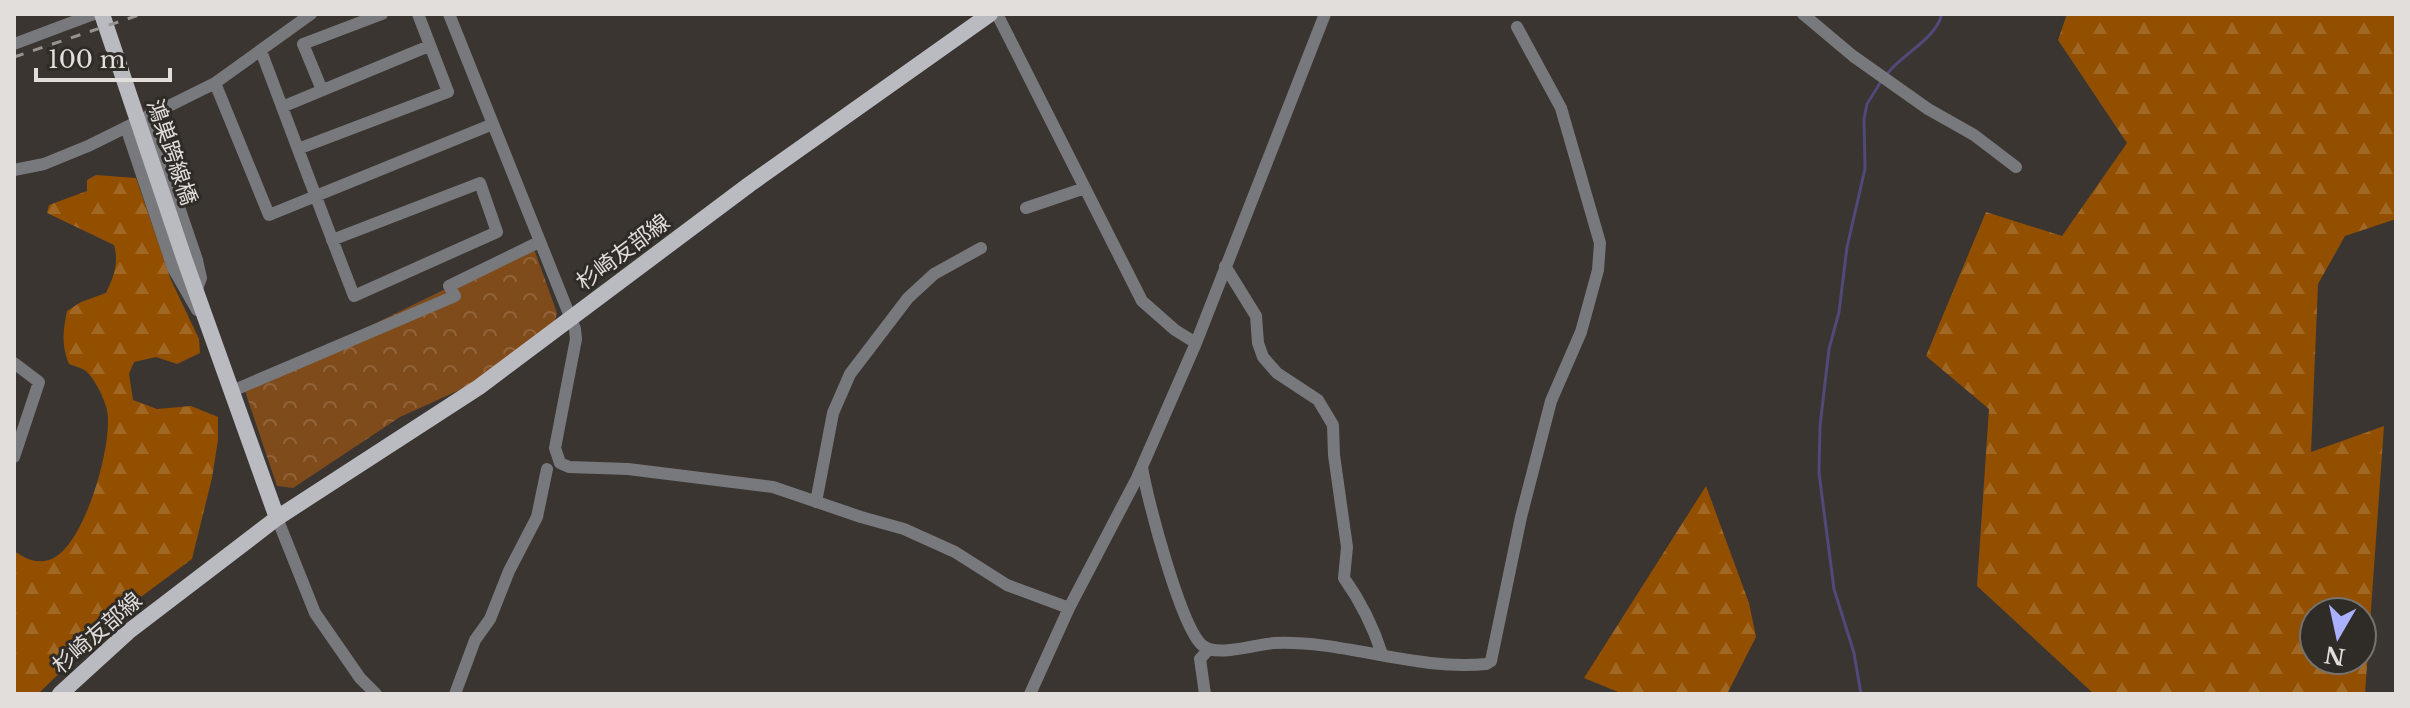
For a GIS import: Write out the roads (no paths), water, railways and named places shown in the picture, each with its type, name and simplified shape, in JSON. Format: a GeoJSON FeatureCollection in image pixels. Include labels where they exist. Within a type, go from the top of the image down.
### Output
{"type":"FeatureCollection","features":[{"type":"Feature","properties":{"kind":"main road","name":"杉崎友部線"},"geometry":{"type":"LineString","coordinates":[[60,694],[128,632],[277,518],[479,387],[750,184],[990,14]]}},
{"type":"Feature","properties":{"kind":"main road","name":"鴻巣跨線橋"},"geometry":{"type":"LineString","coordinates":[[93,15],[196,291]]}},
{"type":"Feature","properties":{"kind":"main road"},"geometry":{"type":"LineString","coordinates":[[196,291],[277,518]]}},
{"type":"Feature","properties":{"kind":"street"},"geometry":{"type":"LineString","coordinates":[[14,170],[44,164],[215,83],[311,14]]}},
{"type":"Feature","properties":{"kind":"street"},"geometry":{"type":"LineString","coordinates":[[322,90],[303,44],[382,14]]}},
{"type":"Feature","properties":{"kind":"street"},"geometry":{"type":"LineString","coordinates":[[298,149],[448,92],[418,14]]}},
{"type":"Feature","properties":{"kind":"street"},"geometry":{"type":"LineString","coordinates":[[449,14],[571,319],[576,339],[555,448],[560,463],[569,467],[628,469],[773,487],[904,529],[955,552],[1007,585],[1069,608]]}},
{"type":"Feature","properties":{"kind":"street"},"geometry":{"type":"LineString","coordinates":[[997,14],[1142,301],[1175,330],[1196,343]]}},
{"type":"Feature","properties":{"kind":"street"},"geometry":{"type":"LineString","coordinates":[[1030,694],[1069,608],[1142,467],[1196,343],[1325,14]]}},
{"type":"Feature","properties":{"kind":"street"},"geometry":{"type":"LineString","coordinates":[[1803,14],[1853,56],[1928,109],[1974,135],[2016,167]]}},
{"type":"Feature","properties":{"kind":"street"},"geometry":{"type":"LineString","coordinates":[[14,44],[93,15]]}},
{"type":"Feature","properties":{"kind":"street"},"geometry":{"type":"LineString","coordinates":[[1142,467],[1161,544],[1188,623],[1200,644],[1208,650],[1274,643],[1382,654],[1445,666],[1486,664],[1491,661],[1521,517],[1551,401],[1581,332],[1598,270],[1600,243],[1561,108],[1517,27]]}},
{"type":"Feature","properties":{"kind":"street"},"geometry":{"type":"LineString","coordinates":[[282,107],[429,46]]}},
{"type":"Feature","properties":{"kind":"street"},"geometry":{"type":"LineString","coordinates":[[261,51],[332,240],[354,296],[497,232],[480,183],[332,240]]}},
{"type":"Feature","properties":{"kind":"street"},"geometry":{"type":"LineString","coordinates":[[215,83],[269,215],[493,124]]}},
{"type":"Feature","properties":{"kind":"street"},"geometry":{"type":"LineString","coordinates":[[148,116],[197,260],[201,278],[196,291]]}},
{"type":"Feature","properties":{"kind":"street"},"geometry":{"type":"LineString","coordinates":[[126,127],[173,268],[214,341]]}},
{"type":"Feature","properties":{"kind":"street"},"geometry":{"type":"LineString","coordinates":[[1026,208],[1085,188]]}},
{"type":"Feature","properties":{"kind":"street"},"geometry":{"type":"LineString","coordinates":[[232,391],[455,296],[449,286],[539,242]]}},
{"type":"Feature","properties":{"kind":"street"},"geometry":{"type":"LineString","coordinates":[[816,502],[833,413],[850,374],[908,298],[934,274],[981,248]]}},
{"type":"Feature","properties":{"kind":"street"},"geometry":{"type":"LineString","coordinates":[[1225,266],[1256,316],[1258,343],[1263,357],[1277,373],[1318,400],[1333,425],[1334,455],[1347,547],[1344,578],[1372,625],[1382,654]]}},
{"type":"Feature","properties":{"kind":"street"},"geometry":{"type":"LineString","coordinates":[[14,363],[39,382],[14,457]]}},
{"type":"Feature","properties":{"kind":"street"},"geometry":{"type":"LineString","coordinates":[[455,694],[475,640],[490,619],[509,571],[537,517],[547,469]]}},
{"type":"Feature","properties":{"kind":"street"},"geometry":{"type":"LineString","coordinates":[[277,518],[315,613],[360,678],[376,694]]}},
{"type":"Feature","properties":{"kind":"street"},"geometry":{"type":"LineString","coordinates":[[1205,694],[1200,659],[1208,650]]}},
{"type":"Feature","properties":{"kind":"waterway"},"geometry":{"type":"LineString","coordinates":[[1887,74],[1926,39],[1942,14]]}},
{"type":"Feature","properties":{"kind":"waterway"},"geometry":{"type":"LineString","coordinates":[[1861,694],[1854,653],[1834,589],[1819,473],[1820,426],[1829,349],[1839,312],[1847,247],[1865,169],[1864,119],[1867,104],[1882,80]]}},
{"type":"Feature","properties":{"kind":"railway"},"geometry":{"type":"LineString","coordinates":[[14,57],[142,14]]}}]}
